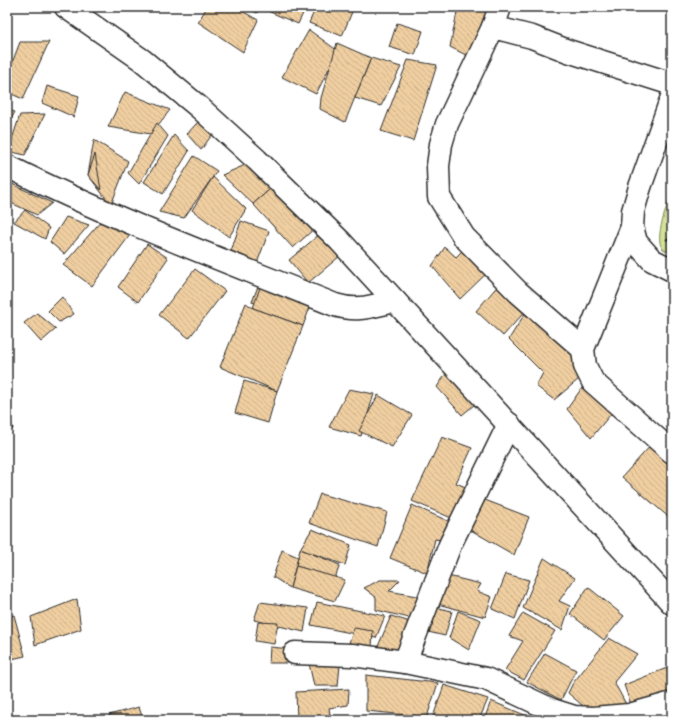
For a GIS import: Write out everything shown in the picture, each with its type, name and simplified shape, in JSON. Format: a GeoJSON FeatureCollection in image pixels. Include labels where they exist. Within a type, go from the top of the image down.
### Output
{"type":"FeatureCollection","features":[{"type":"Feature","properties":{"kind":"street"},"geometry":{"type":"LineString","coordinates":[[66,7],[142,60],[206,113],[340,241],[672,602]]}},
{"type":"Feature","properties":{"kind":"street"},"geometry":{"type":"LineString","coordinates":[[500,7],[493,27],[448,124],[441,144],[438,166],[439,197],[464,238],[518,292],[584,349]]}},
{"type":"Feature","properties":{"kind":"street"},"geometry":{"type":"LineString","coordinates":[[493,27],[532,37],[568,51],[672,84]]}},
{"type":"Feature","properties":{"kind":"street"},"geometry":{"type":"LineString","coordinates":[[672,97],[640,187],[633,211],[632,227],[584,349],[585,366],[593,382],[672,452]]}},
{"type":"Feature","properties":{"kind":"street"},"geometry":{"type":"LineString","coordinates":[[7,166],[55,190],[122,220],[335,305],[359,309],[395,300]]}},
{"type":"Feature","properties":{"kind":"street"},"geometry":{"type":"LineString","coordinates":[[632,227],[636,242],[652,260],[672,270]]}},
{"type":"Feature","properties":{"kind":"street"},"geometry":{"type":"LineString","coordinates":[[405,662],[450,545],[509,424]]}},
{"type":"Feature","properties":{"kind":"street"},"geometry":{"type":"LineString","coordinates":[[295,653],[352,655],[405,662],[486,679],[573,719],[630,714],[672,702]]}},
{"type":"Feature","properties":{"kind":"green space"},"geometry":{"type":"Polygon","coordinates":[[[672,192],[672,252],[663,249],[660,244],[660,230],[672,192]]]}},
{"type":"Feature","properties":{"kind":"building"},"geometry":{"type":"Polygon","coordinates":[[[207,7],[235,7],[258,20],[243,52],[198,22],[207,7]]]}},
{"type":"Feature","properties":{"kind":"building"},"geometry":{"type":"Polygon","coordinates":[[[246,7],[260,7],[257,13],[246,7]]]}},
{"type":"Feature","properties":{"kind":"building"},"geometry":{"type":"Polygon","coordinates":[[[270,7],[306,7],[298,24],[268,11],[270,7]]]}},
{"type":"Feature","properties":{"kind":"building"},"geometry":{"type":"Polygon","coordinates":[[[316,7],[354,7],[342,36],[309,23],[316,7]]]}},
{"type":"Feature","properties":{"kind":"building"},"geometry":{"type":"Polygon","coordinates":[[[458,7],[490,7],[472,58],[450,47],[458,7]]]}},
{"type":"Feature","properties":{"kind":"building"},"geometry":{"type":"Polygon","coordinates":[[[397,23],[423,31],[415,55],[389,47],[397,23]]]}},
{"type":"Feature","properties":{"kind":"building"},"geometry":{"type":"Polygon","coordinates":[[[309,30],[338,51],[316,94],[282,77],[309,30]]]}},
{"type":"Feature","properties":{"kind":"building"},"geometry":{"type":"Polygon","coordinates":[[[20,42],[49,42],[23,99],[7,92],[7,76],[20,42]]]}},
{"type":"Feature","properties":{"kind":"building"},"geometry":{"type":"Polygon","coordinates":[[[337,43],[371,58],[345,122],[320,109],[321,98],[337,43]]]}},
{"type":"Feature","properties":{"kind":"building"},"geometry":{"type":"Polygon","coordinates":[[[371,58],[401,67],[381,106],[355,98],[371,58]]]}},
{"type":"Feature","properties":{"kind":"building"},"geometry":{"type":"Polygon","coordinates":[[[408,60],[437,65],[413,141],[381,131],[408,60]]]}},
{"type":"Feature","properties":{"kind":"building"},"geometry":{"type":"Polygon","coordinates":[[[47,86],[79,96],[74,117],[42,103],[47,86]]]}},
{"type":"Feature","properties":{"kind":"building"},"geometry":{"type":"Polygon","coordinates":[[[125,92],[170,110],[151,134],[108,127],[125,92]]]}},
{"type":"Feature","properties":{"kind":"building"},"geometry":{"type":"Polygon","coordinates":[[[7,110],[15,112],[7,126],[7,110]]]}},
{"type":"Feature","properties":{"kind":"building"},"geometry":{"type":"Polygon","coordinates":[[[206,113],[214,132],[201,150],[187,134],[206,113]]]}},
{"type":"Feature","properties":{"kind":"building"},"geometry":{"type":"Polygon","coordinates":[[[45,114],[25,155],[8,151],[20,115],[45,114]]]}},
{"type":"Feature","properties":{"kind":"building"},"geometry":{"type":"Polygon","coordinates":[[[157,123],[168,136],[139,184],[128,173],[157,123]]]}},
{"type":"Feature","properties":{"kind":"building"},"geometry":{"type":"Polygon","coordinates":[[[174,135],[189,151],[163,194],[144,182],[174,135]]]}},
{"type":"Feature","properties":{"kind":"building"},"geometry":{"type":"Polygon","coordinates":[[[94,140],[128,161],[111,205],[88,175],[94,140]]]}},
{"type":"Feature","properties":{"kind":"building"},"geometry":{"type":"Polygon","coordinates":[[[95,154],[101,190],[88,175],[95,154]]]}},
{"type":"Feature","properties":{"kind":"building"},"geometry":{"type":"Polygon","coordinates":[[[194,156],[217,171],[184,218],[159,212],[194,156]]]}},
{"type":"Feature","properties":{"kind":"building"},"geometry":{"type":"Polygon","coordinates":[[[257,160],[277,183],[253,204],[222,175],[257,160]]]}},
{"type":"Feature","properties":{"kind":"building"},"geometry":{"type":"Polygon","coordinates":[[[213,177],[246,209],[229,237],[192,210],[213,177]]]}},
{"type":"Feature","properties":{"kind":"building"},"geometry":{"type":"Polygon","coordinates":[[[10,183],[52,203],[37,215],[7,201],[7,189],[10,183]]]}},
{"type":"Feature","properties":{"kind":"building"},"geometry":{"type":"Polygon","coordinates":[[[277,183],[316,227],[293,248],[253,204],[277,183]]]}},
{"type":"Feature","properties":{"kind":"building"},"geometry":{"type":"Polygon","coordinates":[[[25,210],[49,228],[45,239],[14,222],[25,210]]]}},
{"type":"Feature","properties":{"kind":"building"},"geometry":{"type":"Polygon","coordinates":[[[109,212],[133,231],[92,286],[63,265],[109,212]]]}},
{"type":"Feature","properties":{"kind":"building"},"geometry":{"type":"Polygon","coordinates":[[[66,217],[89,225],[64,254],[50,242],[66,217]]]}},
{"type":"Feature","properties":{"kind":"building"},"geometry":{"type":"Polygon","coordinates":[[[241,221],[269,231],[256,266],[229,257],[241,221]]]}},
{"type":"Feature","properties":{"kind":"building"},"geometry":{"type":"Polygon","coordinates":[[[321,233],[340,256],[308,283],[289,260],[321,233]]]}},
{"type":"Feature","properties":{"kind":"building"},"geometry":{"type":"Polygon","coordinates":[[[147,244],[168,258],[138,302],[118,287],[147,244]]]}},
{"type":"Feature","properties":{"kind":"building"},"geometry":{"type":"Polygon","coordinates":[[[445,247],[456,257],[465,248],[489,271],[460,299],[432,266],[445,247]]]}},
{"type":"Feature","properties":{"kind":"building"},"geometry":{"type":"Polygon","coordinates":[[[195,269],[225,291],[189,338],[159,315],[195,269]]]}},
{"type":"Feature","properties":{"kind":"building"},"geometry":{"type":"Polygon","coordinates":[[[263,273],[306,289],[296,316],[252,302],[263,273]]]}},
{"type":"Feature","properties":{"kind":"building"},"geometry":{"type":"Polygon","coordinates":[[[265,273],[316,291],[303,326],[253,308],[265,273]]]}},
{"type":"Feature","properties":{"kind":"building"},"geometry":{"type":"Polygon","coordinates":[[[501,282],[529,307],[503,336],[476,311],[501,282]]]}},
{"type":"Feature","properties":{"kind":"building"},"geometry":{"type":"Polygon","coordinates":[[[62,297],[74,314],[59,322],[48,311],[62,297]]]}},
{"type":"Feature","properties":{"kind":"building"},"geometry":{"type":"Polygon","coordinates":[[[246,303],[253,308],[303,326],[277,391],[220,367],[246,303]]]}},
{"type":"Feature","properties":{"kind":"building"},"geometry":{"type":"Polygon","coordinates":[[[529,307],[574,356],[579,379],[554,400],[536,386],[543,373],[509,339],[529,307]]]}},
{"type":"Feature","properties":{"kind":"building"},"geometry":{"type":"Polygon","coordinates":[[[37,313],[56,329],[41,342],[24,323],[37,313]]]}},
{"type":"Feature","properties":{"kind":"building"},"geometry":{"type":"Polygon","coordinates":[[[450,367],[480,400],[462,415],[437,387],[450,367]]]}},
{"type":"Feature","properties":{"kind":"building"},"geometry":{"type":"Polygon","coordinates":[[[244,381],[277,391],[268,423],[235,413],[244,381]]]}},
{"type":"Feature","properties":{"kind":"building"},"geometry":{"type":"Polygon","coordinates":[[[584,385],[615,409],[591,438],[567,409],[584,385]]]}},
{"type":"Feature","properties":{"kind":"building"},"geometry":{"type":"Polygon","coordinates":[[[349,389],[374,394],[361,436],[329,427],[349,389]]]}},
{"type":"Feature","properties":{"kind":"building"},"geometry":{"type":"Polygon","coordinates":[[[378,395],[412,415],[392,447],[359,431],[378,395]]]}},
{"type":"Feature","properties":{"kind":"building"},"geometry":{"type":"Polygon","coordinates":[[[7,408],[13,429],[7,431],[7,408]]]}},
{"type":"Feature","properties":{"kind":"building"},"geometry":{"type":"Polygon","coordinates":[[[442,437],[472,448],[456,483],[473,490],[456,520],[412,501],[442,437]]]}},
{"type":"Feature","properties":{"kind":"building"},"geometry":{"type":"Polygon","coordinates":[[[653,443],[672,460],[672,520],[622,477],[653,443]]]}},
{"type":"Feature","properties":{"kind":"building"},"geometry":{"type":"Polygon","coordinates":[[[320,494],[387,512],[378,547],[309,523],[320,494]]]}},
{"type":"Feature","properties":{"kind":"building"},"geometry":{"type":"Polygon","coordinates":[[[485,500],[529,517],[514,555],[469,529],[485,500]]]}},
{"type":"Feature","properties":{"kind":"building"},"geometry":{"type":"Polygon","coordinates":[[[412,505],[457,525],[447,541],[435,539],[427,573],[390,558],[412,505]]]}},
{"type":"Feature","properties":{"kind":"building"},"geometry":{"type":"Polygon","coordinates":[[[312,529],[351,545],[345,565],[300,549],[312,529]]]}},
{"type":"Feature","properties":{"kind":"building"},"geometry":{"type":"Polygon","coordinates":[[[300,549],[340,565],[335,578],[296,566],[300,549]]]}},
{"type":"Feature","properties":{"kind":"building"},"geometry":{"type":"Polygon","coordinates":[[[282,550],[298,557],[290,588],[273,577],[282,550]]]}},
{"type":"Feature","properties":{"kind":"building"},"geometry":{"type":"Polygon","coordinates":[[[544,558],[575,578],[559,601],[570,606],[562,630],[523,608],[544,558]]]}},
{"type":"Feature","properties":{"kind":"building"},"geometry":{"type":"Polygon","coordinates":[[[296,566],[345,580],[335,601],[290,588],[296,566]]]}},
{"type":"Feature","properties":{"kind":"building"},"geometry":{"type":"Polygon","coordinates":[[[506,574],[529,580],[515,619],[492,609],[506,574]]]}},
{"type":"Feature","properties":{"kind":"building"},"geometry":{"type":"Polygon","coordinates":[[[444,575],[481,584],[477,591],[492,597],[485,617],[434,603],[444,575]]]}},
{"type":"Feature","properties":{"kind":"building"},"geometry":{"type":"Polygon","coordinates":[[[380,580],[400,580],[389,591],[427,598],[426,622],[376,610],[376,597],[364,588],[380,580]]]}},
{"type":"Feature","properties":{"kind":"building"},"geometry":{"type":"Polygon","coordinates":[[[588,587],[624,616],[604,640],[570,614],[588,587]]]}},
{"type":"Feature","properties":{"kind":"building"},"geometry":{"type":"Polygon","coordinates":[[[77,599],[81,629],[35,645],[31,617],[77,599]]]}},
{"type":"Feature","properties":{"kind":"building"},"geometry":{"type":"Polygon","coordinates":[[[260,602],[308,608],[304,632],[254,620],[260,602]]]}},
{"type":"Feature","properties":{"kind":"building"},"geometry":{"type":"Polygon","coordinates":[[[317,602],[385,616],[376,638],[311,625],[317,602]]]}},
{"type":"Feature","properties":{"kind":"building"},"geometry":{"type":"Polygon","coordinates":[[[430,606],[452,611],[445,636],[424,631],[430,606]]]}},
{"type":"Feature","properties":{"kind":"building"},"geometry":{"type":"Polygon","coordinates":[[[458,611],[481,620],[469,650],[449,638],[458,611]]]}},
{"type":"Feature","properties":{"kind":"building"},"geometry":{"type":"Polygon","coordinates":[[[523,613],[555,631],[524,680],[505,670],[523,641],[509,636],[523,613]]]}},
{"type":"Feature","properties":{"kind":"building"},"geometry":{"type":"Polygon","coordinates":[[[14,615],[25,656],[7,660],[7,617],[14,615]]]}},
{"type":"Feature","properties":{"kind":"building"},"geometry":{"type":"Polygon","coordinates":[[[391,616],[410,622],[403,662],[373,658],[391,616]]]}},
{"type":"Feature","properties":{"kind":"building"},"geometry":{"type":"Polygon","coordinates":[[[258,622],[278,623],[274,644],[255,641],[258,622]]]}},
{"type":"Feature","properties":{"kind":"building"},"geometry":{"type":"Polygon","coordinates":[[[354,628],[373,631],[372,647],[349,643],[354,628]]]}},
{"type":"Feature","properties":{"kind":"building"},"geometry":{"type":"Polygon","coordinates":[[[609,638],[637,654],[614,682],[627,706],[589,711],[568,693],[573,683],[609,638]]]}},
{"type":"Feature","properties":{"kind":"building"},"geometry":{"type":"Polygon","coordinates":[[[270,647],[291,649],[293,663],[269,663],[270,647]]]}},
{"type":"Feature","properties":{"kind":"building"},"geometry":{"type":"Polygon","coordinates":[[[545,653],[576,670],[561,700],[527,682],[545,653]]]}},
{"type":"Feature","properties":{"kind":"building"},"geometry":{"type":"Polygon","coordinates":[[[308,659],[340,665],[338,686],[314,686],[308,659]]]}},
{"type":"Feature","properties":{"kind":"building"},"geometry":{"type":"Polygon","coordinates":[[[672,666],[672,692],[633,710],[624,685],[672,666]]]}},
{"type":"Feature","properties":{"kind":"building"},"geometry":{"type":"Polygon","coordinates":[[[366,675],[438,683],[427,717],[366,711],[366,675]]]}},
{"type":"Feature","properties":{"kind":"building"},"geometry":{"type":"Polygon","coordinates":[[[444,685],[488,699],[479,720],[432,720],[444,685]]]}},
{"type":"Feature","properties":{"kind":"building"},"geometry":{"type":"Polygon","coordinates":[[[349,689],[348,705],[329,708],[331,720],[297,720],[296,692],[349,689]]]}},
{"type":"Feature","properties":{"kind":"building"},"geometry":{"type":"Polygon","coordinates":[[[491,701],[527,716],[525,720],[484,720],[491,701]]]}},
{"type":"Feature","properties":{"kind":"building"},"geometry":{"type":"Polygon","coordinates":[[[139,707],[143,720],[111,720],[109,715],[139,707]]]}},
{"type":"Feature","properties":{"kind":"building"},"geometry":{"type":"Polygon","coordinates":[[[47,716],[48,720],[20,720],[47,716]]]}}]}
